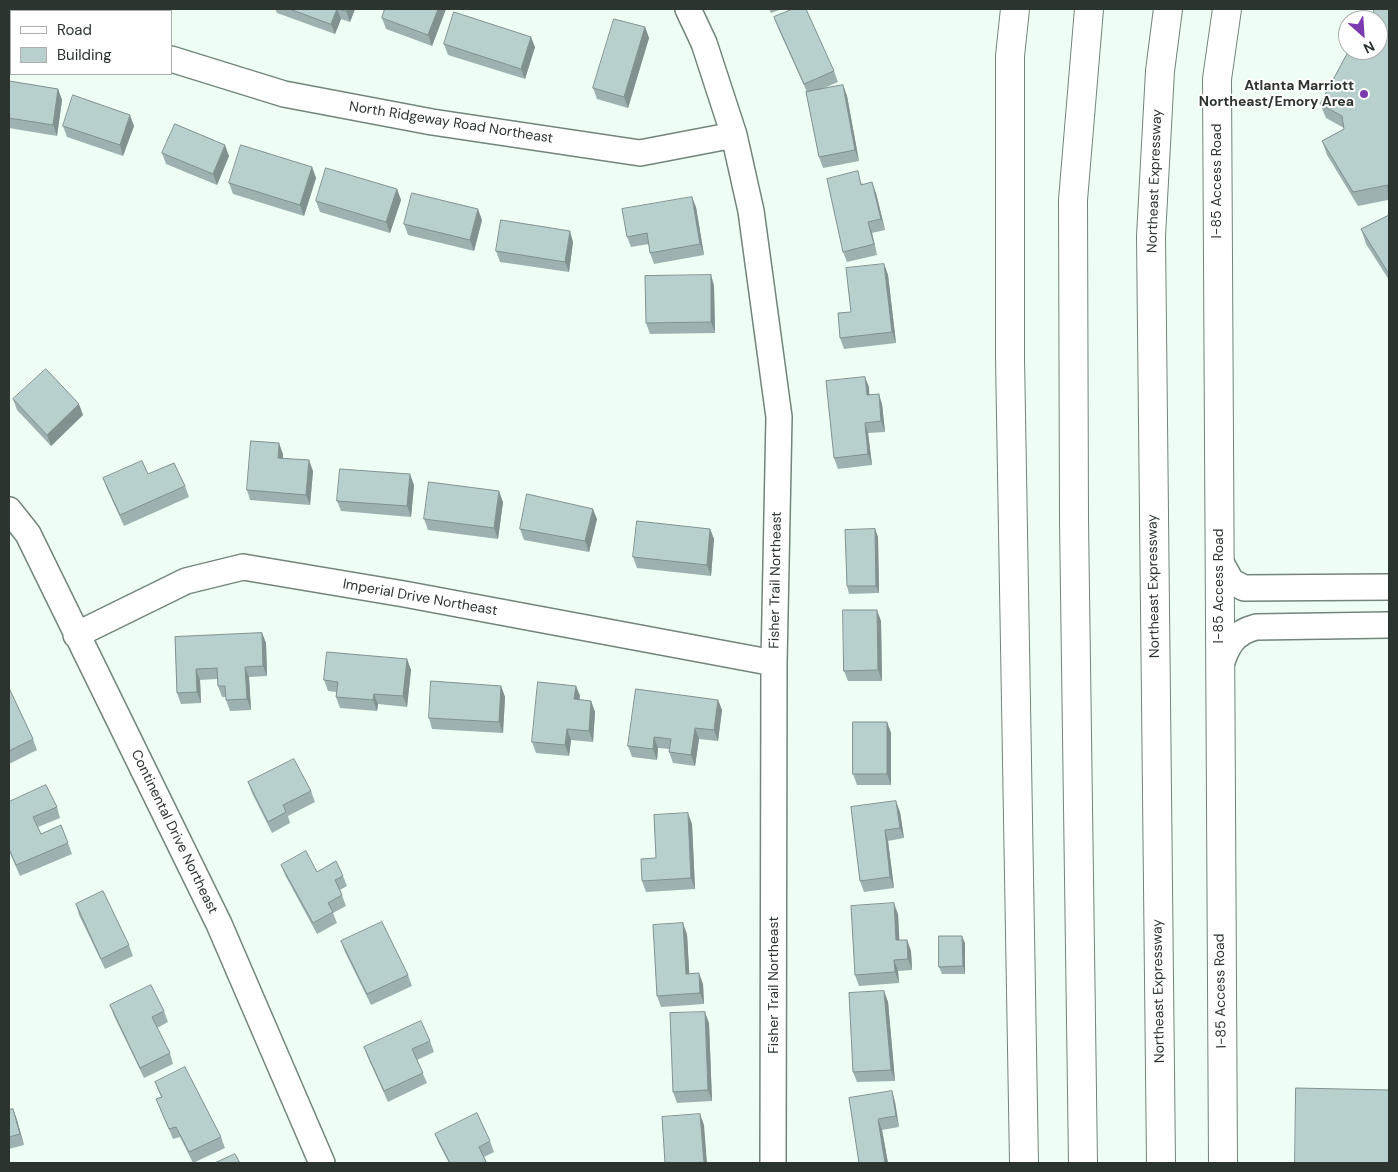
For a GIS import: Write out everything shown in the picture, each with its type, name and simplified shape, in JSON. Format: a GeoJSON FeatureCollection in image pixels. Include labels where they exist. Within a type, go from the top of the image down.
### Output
{"type":"FeatureCollection","features":[{"type":"Feature","properties":{"kind":"main road"},"geometry":{"type":"LineString","coordinates":[[1015,9],[1010,56],[1010,358],[1024,1163]]}},
{"type":"Feature","properties":{"kind":"main road"},"geometry":{"type":"LineString","coordinates":[[1083,1163],[1074,521],[1074,200],[1089,9]]}},
{"type":"Feature","properties":{"kind":"main road","name":"Northeast Expressway"},"geometry":{"type":"LineString","coordinates":[[1161,1163],[1151,236],[1160,71],[1168,9]]}},
{"type":"Feature","properties":{"kind":"main road","name":"I-85 Access Road"},"geometry":{"type":"LineString","coordinates":[[1223,1163],[1217,79],[1227,9]]}},
{"type":"Feature","properties":{"kind":"street","name":"Fisher Trail Northeast"},"geometry":{"type":"LineString","coordinates":[[688,9],[704,43],[734,135],[751,211],[779,417],[774,663],[774,1163]]}},
{"type":"Feature","properties":{"kind":"street","name":"North Ridgeway Road Northeast"},"geometry":{"type":"LineString","coordinates":[[172,59],[293,96],[432,122],[640,153],[734,135]]}},
{"type":"Feature","properties":{"kind":"street","name":"Continental Drive Northeast"},"geometry":{"type":"LineString","coordinates":[[9,510],[28,534],[219,924],[322,1163]]}},
{"type":"Feature","properties":{"kind":"street"},"geometry":{"type":"LineString","coordinates":[[1219,559],[1225,575],[1230,581],[1244,588],[1389,587]]}},
{"type":"Feature","properties":{"kind":"street","name":"Imperial Drive Northeast"},"geometry":{"type":"LineString","coordinates":[[76,635],[186,581],[243,567],[423,598],[774,663]]}},
{"type":"Feature","properties":{"kind":"street"},"geometry":{"type":"LineString","coordinates":[[1220,667],[1232,640],[1246,630],[1256,628],[1389,625]]}},
{"type":"Feature","properties":{"kind":"building"},"geometry":{"type":"Polygon","coordinates":[[[290,9],[337,9],[331,24],[290,9]]]}},
{"type":"Feature","properties":{"kind":"building"},"geometry":{"type":"Polygon","coordinates":[[[385,9],[438,9],[428,35],[382,18],[385,9]]]}},
{"type":"Feature","properties":{"kind":"building"},"geometry":{"type":"Polygon","coordinates":[[[793,9],[806,9],[834,71],[804,84],[774,17],[793,9]]]}},
{"type":"Feature","properties":{"kind":"building","name":"Atlanta Marriott Northeast/Emory Area"},"geometry":{"type":"Polygon","coordinates":[[[1389,9],[1389,215],[1388,185],[1353,192],[1322,141],[1344,129],[1342,116],[1320,104],[1344,60],[1388,60],[1388,10],[1374,10],[1389,9]]]}},
{"type":"Feature","properties":{"kind":"building"},"geometry":{"type":"Polygon","coordinates":[[[454,12],[531,37],[521,69],[444,44],[454,12]]]}},
{"type":"Feature","properties":{"kind":"building"},"geometry":{"type":"Polygon","coordinates":[[[614,19],[645,27],[624,97],[593,88],[614,19]]]}},
{"type":"Feature","properties":{"kind":"building"},"geometry":{"type":"Polygon","coordinates":[[[9,81],[58,89],[53,125],[9,118],[9,81]]]}},
{"type":"Feature","properties":{"kind":"building"},"geometry":{"type":"Polygon","coordinates":[[[843,85],[855,150],[819,157],[806,92],[843,85]]]}},
{"type":"Feature","properties":{"kind":"building"},"geometry":{"type":"Polygon","coordinates":[[[73,95],[130,115],[120,145],[63,126],[73,95]]]}},
{"type":"Feature","properties":{"kind":"building"},"geometry":{"type":"Polygon","coordinates":[[[175,124],[225,145],[213,174],[162,153],[175,124]]]}},
{"type":"Feature","properties":{"kind":"building"},"geometry":{"type":"Polygon","coordinates":[[[241,145],[312,167],[300,205],[229,183],[241,145]]]}},
{"type":"Feature","properties":{"kind":"building"},"geometry":{"type":"Polygon","coordinates":[[[326,168],[397,189],[386,222],[316,201],[326,168]]]}},
{"type":"Feature","properties":{"kind":"building"},"geometry":{"type":"Polygon","coordinates":[[[858,171],[861,185],[872,182],[881,219],[868,222],[874,244],[843,252],[827,179],[858,171]]]}},
{"type":"Feature","properties":{"kind":"building"},"geometry":{"type":"Polygon","coordinates":[[[412,193],[478,209],[470,240],[404,224],[412,193]]]}},
{"type":"Feature","properties":{"kind":"building"},"geometry":{"type":"Polygon","coordinates":[[[692,197],[700,244],[650,253],[647,233],[627,237],[622,209],[692,197]]]}},
{"type":"Feature","properties":{"kind":"building"},"geometry":{"type":"Polygon","coordinates":[[[1389,215],[1389,274],[1361,229],[1389,215]]]}},
{"type":"Feature","properties":{"kind":"building"},"geometry":{"type":"Polygon","coordinates":[[[501,220],[570,231],[565,262],[496,251],[501,220]]]}},
{"type":"Feature","properties":{"kind":"building"},"geometry":{"type":"Polygon","coordinates":[[[884,264],[892,332],[840,338],[838,313],[851,312],[846,268],[884,264]]]}},
{"type":"Feature","properties":{"kind":"building"},"geometry":{"type":"Polygon","coordinates":[[[711,275],[711,322],[646,323],[645,276],[711,275]]]}},
{"type":"Feature","properties":{"kind":"building"},"geometry":{"type":"Polygon","coordinates":[[[46,369],[79,404],[47,435],[13,399],[46,369]]]}},
{"type":"Feature","properties":{"kind":"building"},"geometry":{"type":"Polygon","coordinates":[[[865,377],[867,395],[879,394],[881,421],[865,423],[868,454],[834,458],[826,381],[865,377]]]}},
{"type":"Feature","properties":{"kind":"building"},"geometry":{"type":"Polygon","coordinates":[[[251,441],[279,443],[278,458],[309,460],[306,495],[247,490],[251,441]]]}},
{"type":"Feature","properties":{"kind":"building"},"geometry":{"type":"Polygon","coordinates":[[[142,461],[148,474],[174,463],[185,486],[120,515],[103,478],[142,461]]]}},
{"type":"Feature","properties":{"kind":"building"},"geometry":{"type":"Polygon","coordinates":[[[340,469],[410,474],[407,506],[337,501],[340,469]]]}},
{"type":"Feature","properties":{"kind":"building"},"geometry":{"type":"Polygon","coordinates":[[[429,482],[499,491],[494,528],[424,519],[429,482]]]}},
{"type":"Feature","properties":{"kind":"building"},"geometry":{"type":"Polygon","coordinates":[[[527,494],[593,509],[585,541],[520,529],[527,494]]]}},
{"type":"Feature","properties":{"kind":"building"},"geometry":{"type":"Polygon","coordinates":[[[637,521],[710,529],[707,565],[633,557],[637,521]]]}},
{"type":"Feature","properties":{"kind":"building"},"geometry":{"type":"Polygon","coordinates":[[[875,529],[876,586],[847,586],[845,530],[875,529]]]}},
{"type":"Feature","properties":{"kind":"building"},"geometry":{"type":"Polygon","coordinates":[[[843,610],[877,610],[878,670],[844,671],[843,610]]]}},
{"type":"Feature","properties":{"kind":"building"},"geometry":{"type":"Polygon","coordinates":[[[262,633],[263,666],[245,667],[247,699],[226,700],[225,686],[218,686],[217,668],[196,669],[197,692],[177,693],[175,637],[262,633]]]}},
{"type":"Feature","properties":{"kind":"building"},"geometry":{"type":"Polygon","coordinates":[[[327,652],[407,659],[403,696],[374,694],[373,700],[336,697],[338,682],[324,680],[327,652]]]}},
{"type":"Feature","properties":{"kind":"building"},"geometry":{"type":"Polygon","coordinates":[[[431,681],[501,686],[499,722],[429,718],[431,681]]]}},
{"type":"Feature","properties":{"kind":"building"},"geometry":{"type":"Polygon","coordinates":[[[538,682],[576,686],[574,699],[591,701],[589,731],[567,729],[565,745],[532,742],[538,682]]]}},
{"type":"Feature","properties":{"kind":"building"},"geometry":{"type":"Polygon","coordinates":[[[9,688],[33,739],[9,751],[9,688]]]}},
{"type":"Feature","properties":{"kind":"building"},"geometry":{"type":"Polygon","coordinates":[[[636,689],[718,700],[714,730],[695,728],[691,755],[669,752],[671,739],[654,737],[653,749],[628,746],[636,689]]]}},
{"type":"Feature","properties":{"kind":"building"},"geometry":{"type":"Polygon","coordinates":[[[853,722],[887,722],[887,774],[853,774],[853,722]]]}},
{"type":"Feature","properties":{"kind":"building"},"geometry":{"type":"Polygon","coordinates":[[[294,759],[311,791],[283,805],[286,812],[268,822],[248,782],[294,759]]]}},
{"type":"Feature","properties":{"kind":"building"},"geometry":{"type":"Polygon","coordinates":[[[46,785],[57,807],[33,817],[41,834],[61,825],[68,843],[16,865],[9,849],[9,802],[46,785]]]}},
{"type":"Feature","properties":{"kind":"building"},"geometry":{"type":"Polygon","coordinates":[[[896,801],[900,828],[885,830],[890,877],[860,881],[851,807],[896,801]]]}},
{"type":"Feature","properties":{"kind":"building"},"geometry":{"type":"Polygon","coordinates":[[[688,813],[691,878],[642,881],[641,859],[656,858],[654,815],[688,813]]]}},
{"type":"Feature","properties":{"kind":"building"},"geometry":{"type":"Polygon","coordinates":[[[306,851],[317,872],[336,861],[343,876],[335,880],[342,895],[328,903],[333,912],[313,923],[281,865],[306,851]]]}},
{"type":"Feature","properties":{"kind":"building"},"geometry":{"type":"Polygon","coordinates":[[[103,891],[129,945],[101,959],[76,904],[103,891]]]}},
{"type":"Feature","properties":{"kind":"building"},"geometry":{"type":"Polygon","coordinates":[[[894,903],[896,940],[907,940],[908,959],[894,960],[895,972],[855,975],[851,906],[894,903]]]}},
{"type":"Feature","properties":{"kind":"building"},"geometry":{"type":"Polygon","coordinates":[[[382,922],[408,975],[367,994],[341,941],[382,922]]]}},
{"type":"Feature","properties":{"kind":"building"},"geometry":{"type":"Polygon","coordinates":[[[683,923],[686,974],[699,973],[700,993],[657,996],[653,925],[683,923]]]}},
{"type":"Feature","properties":{"kind":"building"},"geometry":{"type":"Polygon","coordinates":[[[939,936],[962,936],[963,966],[939,967],[939,936]]]}},
{"type":"Feature","properties":{"kind":"building"},"geometry":{"type":"Polygon","coordinates":[[[151,985],[164,1011],[152,1017],[170,1053],[140,1068],[110,1005],[151,985]]]}},
{"type":"Feature","properties":{"kind":"building"},"geometry":{"type":"Polygon","coordinates":[[[884,991],[891,1070],[853,1072],[849,993],[884,991]]]}},
{"type":"Feature","properties":{"kind":"building"},"geometry":{"type":"Polygon","coordinates":[[[705,1012],[708,1090],[673,1092],[670,1013],[705,1012]]]}},
{"type":"Feature","properties":{"kind":"building"},"geometry":{"type":"Polygon","coordinates":[[[421,1021],[430,1041],[412,1049],[423,1073],[384,1091],[364,1047],[421,1021]]]}},
{"type":"Feature","properties":{"kind":"building"},"geometry":{"type":"Polygon","coordinates":[[[185,1067],[221,1137],[189,1152],[176,1127],[169,1129],[156,1099],[162,1097],[155,1082],[185,1067]]]}},
{"type":"Feature","properties":{"kind":"building"},"geometry":{"type":"Polygon","coordinates":[[[1296,1088],[1389,1090],[1389,1163],[1295,1163],[1296,1088]]]}},
{"type":"Feature","properties":{"kind":"building"},"geometry":{"type":"Polygon","coordinates":[[[892,1091],[896,1116],[878,1119],[885,1163],[859,1163],[849,1098],[892,1091]]]}},
{"type":"Feature","properties":{"kind":"building"},"geometry":{"type":"Polygon","coordinates":[[[13,1109],[20,1134],[9,1137],[9,1110],[13,1109]]]}},
{"type":"Feature","properties":{"kind":"building"},"geometry":{"type":"Polygon","coordinates":[[[477,1113],[490,1141],[479,1147],[486,1162],[450,1163],[435,1134],[477,1113]]]}},
{"type":"Feature","properties":{"kind":"building"},"geometry":{"type":"Polygon","coordinates":[[[700,1114],[704,1163],[665,1163],[662,1117],[700,1114]]]}},
{"type":"Feature","properties":{"kind":"building"},"geometry":{"type":"Polygon","coordinates":[[[235,1154],[240,1163],[215,1163],[235,1154]]]}},
{"type":"Feature","properties":{"kind":"place","name":"Atlanta Marriott Northeast/Emory Area"},"geometry":{"type":"Point","coordinates":[1364,94]}}]}
